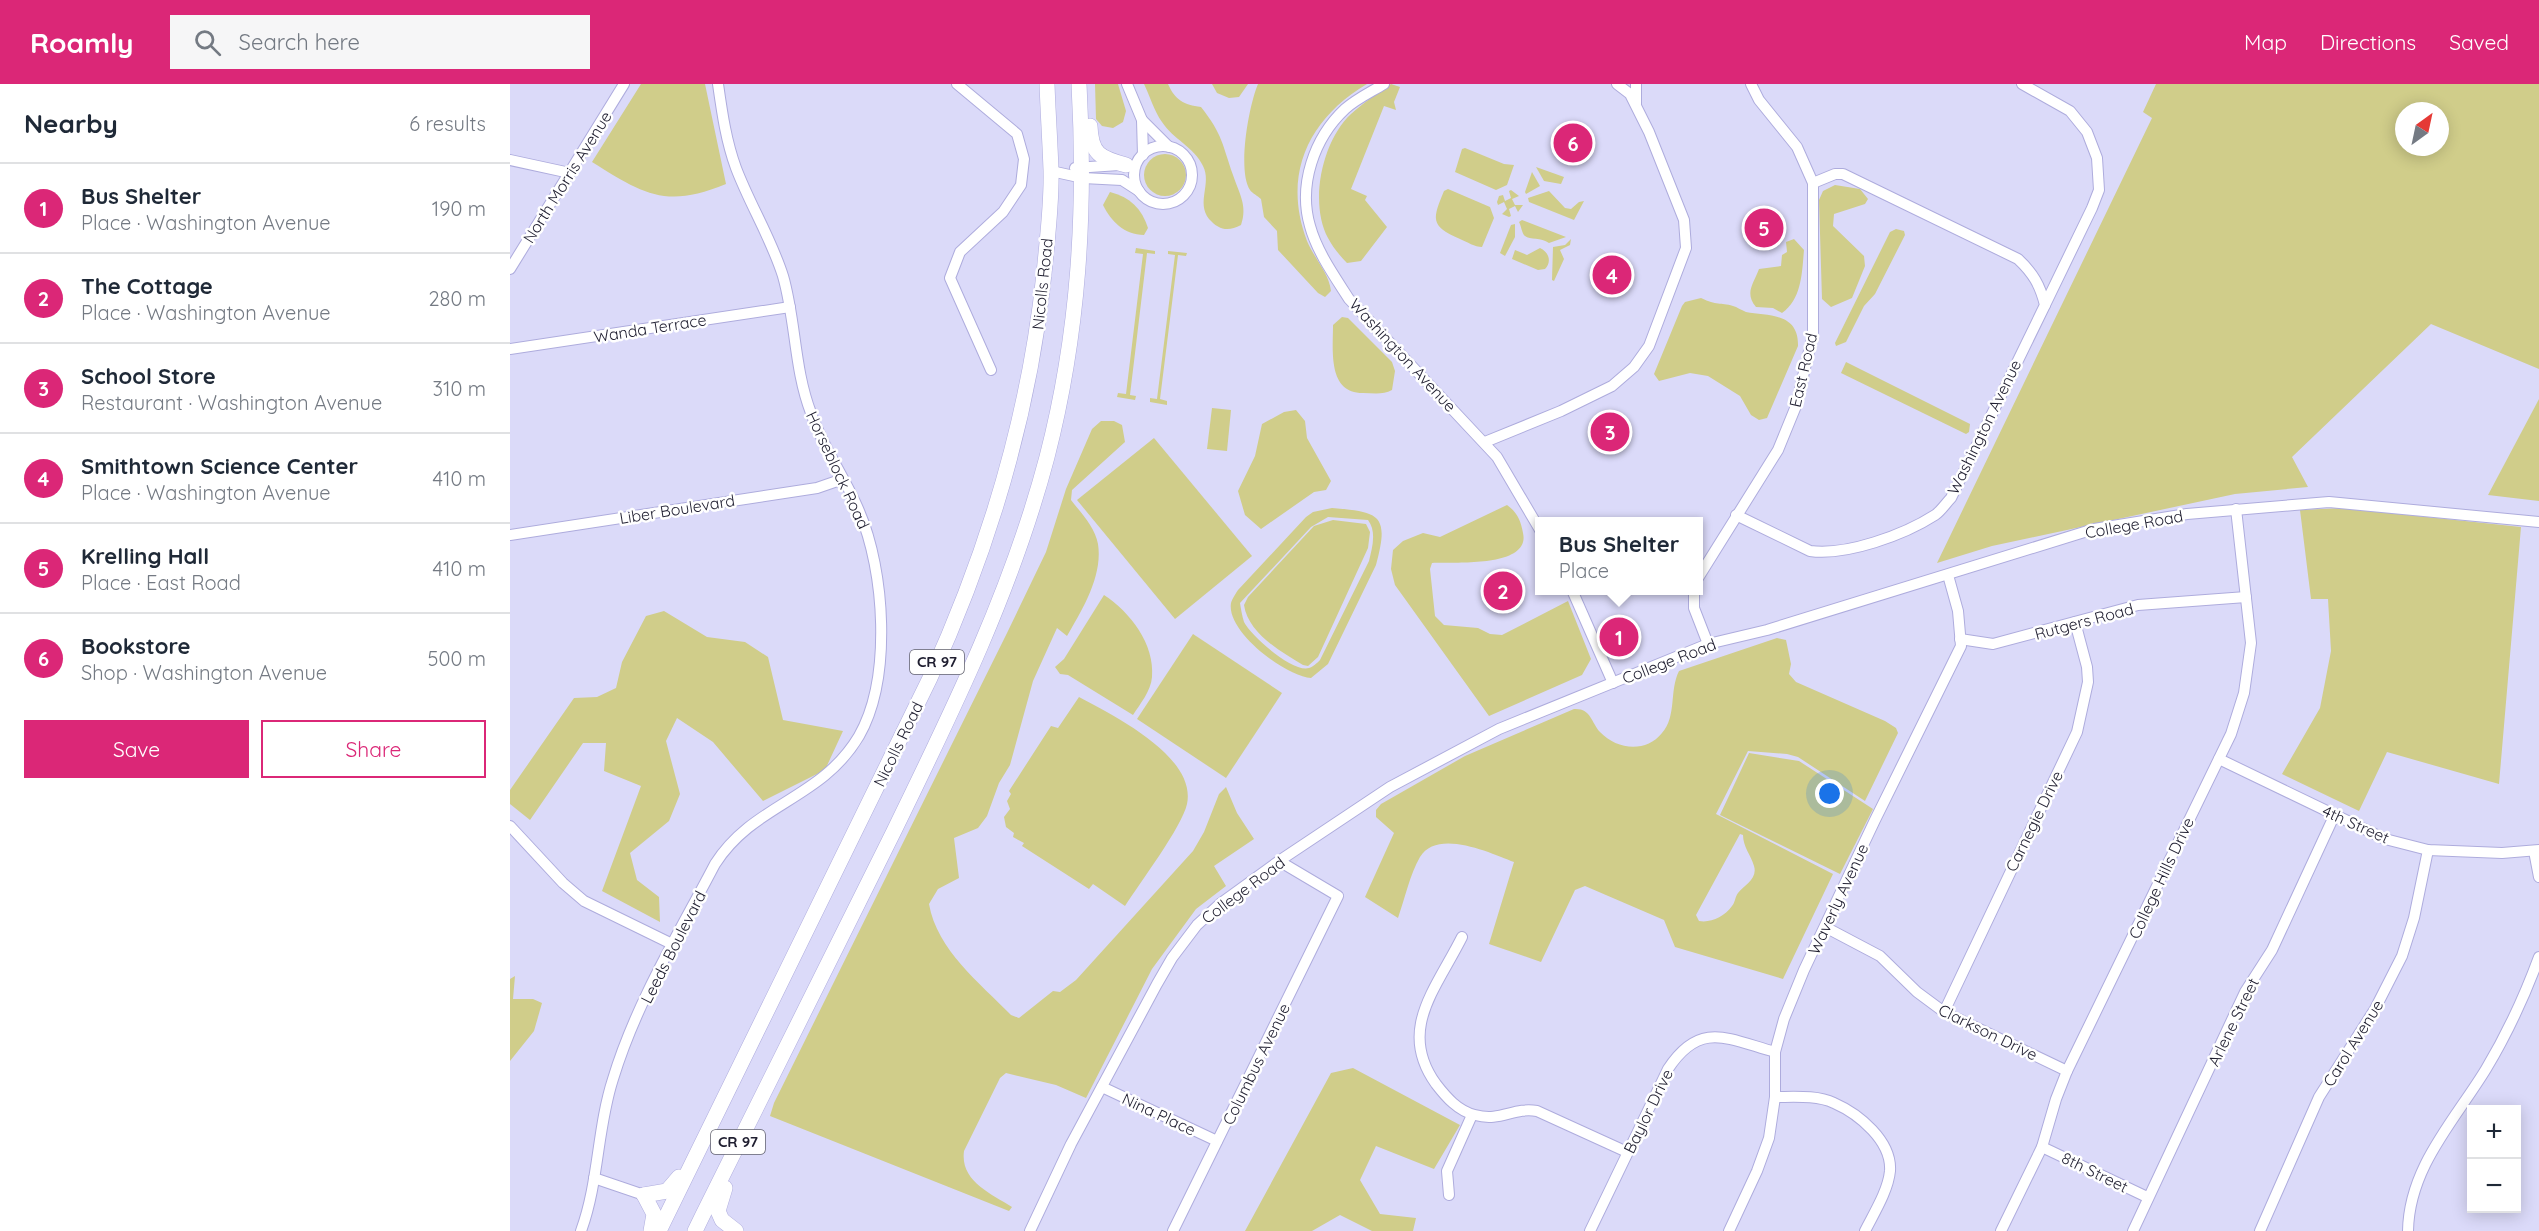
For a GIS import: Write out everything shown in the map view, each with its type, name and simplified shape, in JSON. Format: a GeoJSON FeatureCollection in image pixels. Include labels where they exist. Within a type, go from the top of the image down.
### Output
{"type":"FeatureCollection","features":[{"type":"Feature","properties":{"kind":"highway","name":"Nicolls Road"},"geometry":{"type":"LineString","coordinates":[[659,1231],[930,678],[982,554],[1012,453],[1035,348],[1047,238],[1051,171],[1047,84]]}},
{"type":"Feature","properties":{"kind":"highway","name":"Nicolls Road"},"geometry":{"type":"LineString","coordinates":[[695,1231],[963,689],[999,604],[1026,531],[1047,456],[1066,369],[1078,268],[1083,173],[1079,84]]}},
{"type":"Feature","properties":{"kind":"highway"},"geometry":{"type":"LineString","coordinates":[[1088,84],[1092,145],[1105,158],[1126,165]]}},
{"type":"Feature","properties":{"kind":"highway"},"geometry":{"type":"LineString","coordinates":[[736,1231],[720,1215],[719,1201],[784,1055]]}},
{"type":"Feature","properties":{"kind":"highway"},"geometry":{"type":"LineString","coordinates":[[651,1231],[654,1214],[644,1195],[666,1191],[690,1168]]}},
{"type":"Feature","properties":{"kind":"highway"},"geometry":{"type":"LineString","coordinates":[[715,1231],[723,1231]]}},
{"type":"Feature","properties":{"kind":"street","name":"North Morris Avenue"},"geometry":{"type":"LineString","coordinates":[[510,269],[624,84]]}},
{"type":"Feature","properties":{"kind":"street","name":"Horseblock Road"},"geometry":{"type":"LineString","coordinates":[[718,84],[730,150],[777,258],[790,307],[806,398],[818,431],[866,527],[878,587],[880,631],[878,672],[873,700],[864,724]]}},
{"type":"Feature","properties":{"kind":"street"},"geometry":{"type":"LineString","coordinates":[[957,84],[1017,134],[1024,159],[1021,185],[1003,212],[960,252],[950,278],[991,370]]}},
{"type":"Feature","properties":{"kind":"street"},"geometry":{"type":"LineString","coordinates":[[1127,84],[1142,120],[1142,156],[1135,171],[1140,192]]}},
{"type":"Feature","properties":{"kind":"street","name":"Washington Avenue"},"geometry":{"type":"LineString","coordinates":[[1384,84],[1347,107],[1332,123],[1321,140],[1307,180],[1310,227],[1349,299],[1501,461],[1535,523]]}},
{"type":"Feature","properties":{"kind":"street"},"geometry":{"type":"LineString","coordinates":[[1485,442],[1561,411],[1612,386],[1634,367],[1649,346],[1686,248],[1684,220],[1636,105],[1630,94],[1617,84]]}},
{"type":"Feature","properties":{"kind":"street"},"geometry":{"type":"LineString","coordinates":[[1636,84],[1636,105]]}},
{"type":"Feature","properties":{"kind":"street","name":"East Road"},"geometry":{"type":"LineString","coordinates":[[1703,570],[1778,450],[1796,406],[1813,334],[1815,282],[1813,183],[1797,147],[1759,100],[1751,84]]}},
{"type":"Feature","properties":{"kind":"street","name":"Washington Avenue"},"geometry":{"type":"LineString","coordinates":[[1736,515],[1810,551],[1822,553],[1849,550],[1912,528],[1938,514],[1951,498],[2099,190],[2097,158],[2087,132],[2070,111],[2022,84]]}},
{"type":"Feature","properties":{"kind":"street"},"geometry":{"type":"LineString","coordinates":[[1051,171],[1083,173],[1122,180],[1152,202],[1169,204],[1178,201],[1189,188],[1192,180],[1189,162],[1184,155],[1170,147],[1142,120]]}},
{"type":"Feature","properties":{"kind":"street"},"geometry":{"type":"LineString","coordinates":[[1083,173],[1126,165],[1154,148],[1170,147]]}},
{"type":"Feature","properties":{"kind":"street"},"geometry":{"type":"LineString","coordinates":[[510,160],[570,173]]}},
{"type":"Feature","properties":{"kind":"street"},"geometry":{"type":"LineString","coordinates":[[1813,183],[1836,174],[1843,174],[2018,259],[2032,272],[2040,285],[2045,305]]}},
{"type":"Feature","properties":{"kind":"street","name":"Wanda Terrace"},"geometry":{"type":"LineString","coordinates":[[510,349],[790,307]]}},
{"type":"Feature","properties":{"kind":"street","name":"Liber Boulevard"},"geometry":{"type":"LineString","coordinates":[[510,535],[818,488],[843,479]]}},
{"type":"Feature","properties":{"kind":"street","name":"College Road"},"geometry":{"type":"LineString","coordinates":[[1030,1231],[1071,1144],[1172,958],[1197,925],[1221,903],[1279,861],[1400,782],[1499,729],[1708,644],[1767,630],[2094,529],[2236,508],[2329,502],[2364,503],[2539,522]]}},
{"type":"Feature","properties":{"kind":"street","name":"College Hills Drive"},"geometry":{"type":"LineString","coordinates":[[2001,1231],[2042,1146],[2067,1071],[2231,734],[2244,693],[2251,643],[2236,508]]}},
{"type":"Feature","properties":{"kind":"street","name":"Waverly Avenue"},"geometry":{"type":"LineString","coordinates":[[1729,1231],[1757,1171],[1769,1138],[1775,1097],[1775,1053],[1785,1019],[1825,927],[1960,647],[1958,611],[1948,575]]}},
{"type":"Feature","properties":{"kind":"street"},"geometry":{"type":"LineString","coordinates":[[1574,595],[1613,683]]}},
{"type":"Feature","properties":{"kind":"street"},"geometry":{"type":"LineString","coordinates":[[1694,595],[1694,608],[1708,644]]}},
{"type":"Feature","properties":{"kind":"street","name":"Rutgers Road"},"geometry":{"type":"LineString","coordinates":[[1960,639],[1992,644],[2138,605],[2246,597]]}},
{"type":"Feature","properties":{"kind":"street","name":"Carnegie Drive"},"geometry":{"type":"LineString","coordinates":[[1944,1012],[2077,732],[2088,682],[2087,667],[2075,622]]}},
{"type":"Feature","properties":{"kind":"street","name":"Leeds Boulevard"},"geometry":{"type":"LineString","coordinates":[[581,1231],[594,1178],[608,1095],[620,1056],[715,864],[729,844],[748,825],[819,782],[845,755],[864,724]]}},
{"type":"Feature","properties":{"kind":"street","name":"4th Street"},"geometry":{"type":"LineString","coordinates":[[2219,759],[2385,839],[2428,850],[2537,851]]}},
{"type":"Feature","properties":{"kind":"street","name":"Arlene Street"},"geometry":{"type":"LineString","coordinates":[[2133,1231],[2245,992],[2272,950],[2335,814]]}},
{"type":"Feature","properties":{"kind":"street"},"geometry":{"type":"LineString","coordinates":[[510,826],[563,883],[584,901],[674,945]]}},
{"type":"Feature","properties":{"kind":"street","name":"Carol Avenue"},"geometry":{"type":"LineString","coordinates":[[2260,1231],[2319,1097],[2375,1010],[2402,956],[2414,918],[2428,850]]}},
{"type":"Feature","properties":{"kind":"street"},"geometry":{"type":"LineString","coordinates":[[2537,851],[2539,877]]}},
{"type":"Feature","properties":{"kind":"street","name":"Columbus Avenue"},"geometry":{"type":"LineString","coordinates":[[1173,1231],[1338,896],[1279,861]]}},
{"type":"Feature","properties":{"kind":"street","name":"Clarkson Drive"},"geometry":{"type":"LineString","coordinates":[[1825,927],[1880,956],[1917,992],[1944,1012],[2067,1071]]}},
{"type":"Feature","properties":{"kind":"street"},"geometry":{"type":"LineString","coordinates":[[1462,937],[1422,1016],[1418,1046],[1428,1071],[1443,1094],[1472,1115],[1496,1119],[1522,1110],[1537,1111],[1627,1152]]}},
{"type":"Feature","properties":{"kind":"street"},"geometry":{"type":"LineString","coordinates":[[2408,1231],[2425,1164],[2437,1139],[2494,1054],[2539,957]]}},
{"type":"Feature","properties":{"kind":"street","name":"Baylor Drive"},"geometry":{"type":"LineString","coordinates":[[1590,1231],[1668,1069],[1690,1042],[1708,1036],[1775,1053]]}},
{"type":"Feature","properties":{"kind":"street","name":"Nina Place"},"geometry":{"type":"LineString","coordinates":[[1102,1087],[1217,1141]]}},
{"type":"Feature","properties":{"kind":"street"},"geometry":{"type":"LineString","coordinates":[[1775,1097],[1808,1097],[1833,1102],[1857,1116],[1874,1132],[1886,1150],[1890,1171],[1882,1196],[1865,1231]]}},
{"type":"Feature","properties":{"kind":"street"},"geometry":{"type":"LineString","coordinates":[[1449,1195],[1447,1171],[1472,1115]]}},
{"type":"Feature","properties":{"kind":"street","name":"8th Street"},"geometry":{"type":"LineString","coordinates":[[2042,1146],[2147,1197]]}},
{"type":"Feature","properties":{"kind":"street"},"geometry":{"type":"LineString","coordinates":[[594,1178],[644,1195]]}},
{"type":"Feature","properties":{"kind":"shaded area"},"geometry":{"type":"Polygon","coordinates":[[[641,84],[705,84],[726,184],[687,196],[656,194],[641,190],[592,162],[641,84]]]}},
{"type":"Feature","properties":{"kind":"shaded area"},"geometry":{"type":"Polygon","coordinates":[[[1095,84],[1118,84],[1126,111],[1123,122],[1113,128],[1102,126],[1096,119],[1095,84]]]}},
{"type":"Feature","properties":{"kind":"shaded area"},"geometry":{"type":"Polygon","coordinates":[[[1144,84],[1168,84],[1177,98],[1190,105],[1201,107],[1214,125],[1242,200],[1244,212],[1241,225],[1232,229],[1224,229],[1216,226],[1209,219],[1204,206],[1206,179],[1203,166],[1199,159],[1162,122],[1144,84]]]}},
{"type":"Feature","properties":{"kind":"shaded area"},"geometry":{"type":"Polygon","coordinates":[[[1212,84],[1248,84],[1239,97],[1229,98],[1217,93],[1212,84]]]}},
{"type":"Feature","properties":{"kind":"shaded area"},"geometry":{"type":"Polygon","coordinates":[[[1258,84],[1367,84],[1346,98],[1315,132],[1299,172],[1300,217],[1307,241],[1330,284],[1331,291],[1325,297],[1318,293],[1278,250],[1277,231],[1264,217],[1261,199],[1250,190],[1246,181],[1244,153],[1251,107],[1258,84]]]}},
{"type":"Feature","properties":{"kind":"shaded area"},"geometry":{"type":"Polygon","coordinates":[[[1391,84],[1400,87],[1394,102],[1396,110],[1384,106],[1351,189],[1367,196],[1365,200],[1387,227],[1361,261],[1347,263],[1328,238],[1322,224],[1319,191],[1326,156],[1332,140],[1351,114],[1391,84]]]}},
{"type":"Feature","properties":{"kind":"shaded area"},"geometry":{"type":"Polygon","coordinates":[[[2156,84],[2539,84],[2539,369],[2431,324],[2292,457],[2308,487],[2235,494],[1992,546],[1937,563],[2152,118],[2143,112],[2156,84]]]}},
{"type":"Feature","properties":{"kind":"shaded area"},"geometry":{"type":"Polygon","coordinates":[[[1465,148],[1504,164],[1514,165],[1507,185],[1496,190],[1455,172],[1462,149],[1465,148]]]}},
{"type":"Feature","properties":{"kind":"shaded area"},"geometry":{"type":"Polygon","coordinates":[[[1165,154],[1180,160],[1186,175],[1180,190],[1165,196],[1150,190],[1144,175],[1150,160],[1165,154]]]}},
{"type":"Feature","properties":{"kind":"shaded area"},"geometry":{"type":"Polygon","coordinates":[[[1536,167],[1564,177],[1561,184],[1544,181],[1536,167]]]}},
{"type":"Feature","properties":{"kind":"shaded area"},"geometry":{"type":"Polygon","coordinates":[[[1532,172],[1540,186],[1526,194],[1525,192],[1532,172]]]}},
{"type":"Feature","properties":{"kind":"shaded area"},"geometry":{"type":"Polygon","coordinates":[[[1835,185],[1860,189],[1868,199],[1865,204],[1834,214],[1833,226],[1864,256],[1865,266],[1852,298],[1831,307],[1822,299],[1819,200],[1823,191],[1835,185]]]}},
{"type":"Feature","properties":{"kind":"shaded area"},"geometry":{"type":"Polygon","coordinates":[[[1448,189],[1490,207],[1494,218],[1482,247],[1450,234],[1438,225],[1437,208],[1444,191],[1448,189]]]}},
{"type":"Feature","properties":{"kind":"shaded area"},"geometry":{"type":"Polygon","coordinates":[[[1509,191],[1519,196],[1512,199],[1515,205],[1523,205],[1518,212],[1515,206],[1509,209],[1511,216],[1509,217],[1502,214],[1507,209],[1504,202],[1498,205],[1497,202],[1499,196],[1503,195],[1505,201],[1511,198],[1509,191]]]}},
{"type":"Feature","properties":{"kind":"shaded area"},"geometry":{"type":"Polygon","coordinates":[[[1549,191],[1565,208],[1571,209],[1584,201],[1574,220],[1529,202],[1528,198],[1549,191]]]}},
{"type":"Feature","properties":{"kind":"shaded area"},"geometry":{"type":"Polygon","coordinates":[[[1110,192],[1124,197],[1139,210],[1148,228],[1144,235],[1124,230],[1110,216],[1103,205],[1110,192]]]}},
{"type":"Feature","properties":{"kind":"shaded area"},"geometry":{"type":"Polygon","coordinates":[[[1522,220],[1566,237],[1549,243],[1527,237],[1519,222],[1522,220]]]}},
{"type":"Feature","properties":{"kind":"shaded area"},"geometry":{"type":"Polygon","coordinates":[[[1515,224],[1515,237],[1505,256],[1500,253],[1511,225],[1515,224]]]}},
{"type":"Feature","properties":{"kind":"shaded area"},"geometry":{"type":"Polygon","coordinates":[[[1896,229],[1904,231],[1905,235],[1875,294],[1864,306],[1846,342],[1836,346],[1835,343],[1890,232],[1896,229]]]}},
{"type":"Feature","properties":{"kind":"shaded area"},"geometry":{"type":"Polygon","coordinates":[[[1571,239],[1570,245],[1560,250],[1564,259],[1554,281],[1552,280],[1553,247],[1565,245],[1571,239]]]}},
{"type":"Feature","properties":{"kind":"shaded area"},"geometry":{"type":"Polygon","coordinates":[[[1794,239],[1804,250],[1800,285],[1794,300],[1782,313],[1773,308],[1756,307],[1750,293],[1759,269],[1781,266],[1782,255],[1787,252],[1786,242],[1794,239]]]}},
{"type":"Feature","properties":{"kind":"shaded area"},"geometry":{"type":"Polygon","coordinates":[[[1136,248],[1155,251],[1155,254],[1147,253],[1130,395],[1136,396],[1135,400],[1117,397],[1118,393],[1126,394],[1143,254],[1135,253],[1136,248]]]}},
{"type":"Feature","properties":{"kind":"shaded area"},"geometry":{"type":"Polygon","coordinates":[[[1540,248],[1546,252],[1548,257],[1545,269],[1538,270],[1512,259],[1515,250],[1527,255],[1540,248]]]}},
{"type":"Feature","properties":{"kind":"shaded area"},"geometry":{"type":"Polygon","coordinates":[[[1168,251],[1187,253],[1186,256],[1178,255],[1160,399],[1167,401],[1167,405],[1150,402],[1150,398],[1157,399],[1175,255],[1168,254],[1168,251]]]}},
{"type":"Feature","properties":{"kind":"shaded area"},"geometry":{"type":"Polygon","coordinates":[[[1701,298],[1735,306],[1746,312],[1780,318],[1788,321],[1793,327],[1797,335],[1798,346],[1767,418],[1759,420],[1751,415],[1740,396],[1708,376],[1690,373],[1659,381],[1654,374],[1682,306],[1685,302],[1701,298]]]}},
{"type":"Feature","properties":{"kind":"shaded area"},"geometry":{"type":"Polygon","coordinates":[[[1342,317],[1348,318],[1392,362],[1395,371],[1392,390],[1385,393],[1352,391],[1338,379],[1333,358],[1333,325],[1342,317]]]}},
{"type":"Feature","properties":{"kind":"shaded area"},"geometry":{"type":"Polygon","coordinates":[[[1846,362],[1970,424],[1969,432],[1966,434],[1841,373],[1846,362]]]}},
{"type":"Feature","properties":{"kind":"shaded area"},"geometry":{"type":"Polygon","coordinates":[[[2539,399],[2539,501],[2488,495],[2539,399]]]}},
{"type":"Feature","properties":{"kind":"shaded area"},"geometry":{"type":"Polygon","coordinates":[[[1212,408],[1231,410],[1227,451],[1207,449],[1212,408]]]}},
{"type":"Feature","properties":{"kind":"shaded area"},"geometry":{"type":"Polygon","coordinates":[[[1296,410],[1305,421],[1307,438],[1331,481],[1326,490],[1314,492],[1261,529],[1245,515],[1238,491],[1255,456],[1262,424],[1284,412],[1296,410]]]}},
{"type":"Feature","properties":{"kind":"shaded area"},"geometry":{"type":"Polygon","coordinates":[[[1101,421],[1114,421],[1122,425],[1125,442],[1072,490],[1071,500],[1087,520],[1098,544],[1097,568],[1090,592],[1067,636],[1057,628],[1033,681],[1010,765],[999,783],[987,816],[978,828],[954,838],[959,878],[938,889],[929,904],[934,921],[950,951],[961,965],[1011,1015],[1019,1018],[1053,991],[1060,992],[1076,980],[1193,851],[1204,832],[1219,794],[1226,787],[1237,813],[1254,839],[1214,866],[1226,886],[1196,909],[1152,969],[1086,1098],[1056,1085],[1006,1073],[1000,1078],[964,1151],[964,1161],[967,1170],[978,1185],[1012,1207],[1009,1211],[770,1116],[774,1103],[1046,552],[1066,489],[1092,429],[1101,421]]]}},
{"type":"Feature","properties":{"kind":"shaded area"},"geometry":{"type":"Polygon","coordinates":[[[1154,438],[1252,556],[1175,619],[1077,500],[1154,438]]]}},
{"type":"Feature","properties":{"kind":"shaded area"},"geometry":{"type":"Polygon","coordinates":[[[1507,505],[1520,521],[1523,533],[1522,544],[1515,552],[1504,558],[1489,561],[1432,563],[1430,569],[1435,616],[1444,625],[1478,628],[1490,634],[1502,635],[1568,601],[1591,659],[1582,675],[1489,716],[1395,585],[1391,569],[1393,550],[1403,541],[1423,533],[1440,537],[1507,505]]]}},
{"type":"Feature","properties":{"kind":"shaded area"},"geometry":{"type":"Polygon","coordinates":[[[1332,508],[1370,514],[1381,526],[1382,535],[1376,565],[1328,664],[1311,678],[1288,670],[1260,651],[1238,627],[1232,615],[1231,603],[1238,590],[1313,512],[1332,508]],[[1328,517],[1311,527],[1240,603],[1244,622],[1248,628],[1263,644],[1293,665],[1309,668],[1320,660],[1369,561],[1373,535],[1368,520],[1328,517]]]}},
{"type":"Feature","properties":{"kind":"shaded area"},"geometry":{"type":"Polygon","coordinates":[[[2343,508],[2521,527],[2499,784],[2387,752],[2359,811],[2282,774],[2320,708],[2331,651],[2328,599],[2311,599],[2300,510],[2343,508]]]}},
{"type":"Feature","properties":{"kind":"shaded area"},"geometry":{"type":"Polygon","coordinates":[[[1333,520],[1366,524],[1370,532],[1368,548],[1318,657],[1308,666],[1294,660],[1267,641],[1252,624],[1244,605],[1248,597],[1314,526],[1333,520]]]}},
{"type":"Feature","properties":{"kind":"shaded area"},"geometry":{"type":"Polygon","coordinates":[[[1104,595],[1123,610],[1139,630],[1152,665],[1150,687],[1133,715],[1068,675],[1060,674],[1055,667],[1064,659],[1104,595]]]}},
{"type":"Feature","properties":{"kind":"shaded area"},"geometry":{"type":"Polygon","coordinates":[[[664,611],[707,637],[745,642],[768,657],[783,720],[843,731],[825,770],[763,801],[713,742],[677,718],[666,741],[680,794],[669,821],[630,853],[637,880],[659,897],[660,922],[602,891],[641,786],[604,771],[606,743],[583,743],[530,820],[510,804],[510,790],[574,698],[597,697],[616,688],[622,662],[646,616],[664,611]]]}},
{"type":"Feature","properties":{"kind":"shaded area"},"geometry":{"type":"Polygon","coordinates":[[[1193,634],[1282,693],[1226,778],[1137,719],[1193,634]]]}},
{"type":"Feature","properties":{"kind":"shaded area"},"geometry":{"type":"Polygon","coordinates":[[[1777,638],[1786,640],[1791,664],[1789,674],[1796,682],[1885,721],[1896,728],[1898,733],[1865,801],[1798,757],[1748,751],[1716,814],[1833,874],[1783,979],[1675,947],[1664,920],[1585,886],[1575,890],[1541,962],[1489,944],[1514,862],[1465,845],[1439,844],[1428,849],[1420,857],[1410,878],[1398,918],[1365,897],[1394,833],[1376,817],[1376,810],[1381,804],[1465,756],[1574,709],[1587,713],[1600,732],[1615,743],[1631,747],[1648,744],[1662,733],[1670,719],[1674,687],[1679,671],[1777,638]],[[1740,834],[1696,915],[1699,921],[1713,920],[1725,913],[1754,875],[1754,866],[1743,835],[1740,834]]]}},
{"type":"Feature","properties":{"kind":"shaded area"},"geometry":{"type":"Polygon","coordinates":[[[1079,697],[1149,739],[1179,770],[1187,786],[1187,804],[1177,827],[1125,906],[1093,884],[1089,889],[1022,846],[1024,843],[1013,837],[1014,833],[1006,827],[1004,817],[1010,809],[1007,801],[1011,794],[1009,791],[1051,726],[1058,728],[1079,697]]]}},
{"type":"Feature","properties":{"kind":"shaded area"},"geometry":{"type":"Polygon","coordinates":[[[1749,753],[1799,761],[1873,809],[1840,874],[1720,815],[1749,753]]]}},
{"type":"Feature","properties":{"kind":"shaded area"},"geometry":{"type":"Polygon","coordinates":[[[515,976],[513,999],[533,999],[542,1003],[534,1031],[510,1061],[510,979],[515,976]]]}},
{"type":"Feature","properties":{"kind":"shaded area"},"geometry":{"type":"Polygon","coordinates":[[[1353,1068],[1460,1125],[1434,1169],[1376,1146],[1360,1180],[1380,1214],[1416,1218],[1413,1231],[1372,1231],[1340,1215],[1312,1231],[1245,1231],[1331,1073],[1353,1068]]]}},
{"type":"Feature","properties":{"kind":"place","name":"Bookstore"},"geometry":{"type":"Point","coordinates":[1573,143]}},
{"type":"Feature","properties":{"kind":"place","name":"Krelling Hall"},"geometry":{"type":"Point","coordinates":[1764,228]}},
{"type":"Feature","properties":{"kind":"place","name":"Smithtown Science Center"},"geometry":{"type":"Point","coordinates":[1612,275]}},
{"type":"Feature","properties":{"kind":"place","name":"School Store"},"geometry":{"type":"Point","coordinates":[1610,432]}},
{"type":"Feature","properties":{"kind":"place","name":"The Cottage"},"geometry":{"type":"Point","coordinates":[1503,591]}},
{"type":"Feature","properties":{"kind":"place","name":"Bus Shelter"},"geometry":{"type":"Point","coordinates":[1619,637]}}]}
